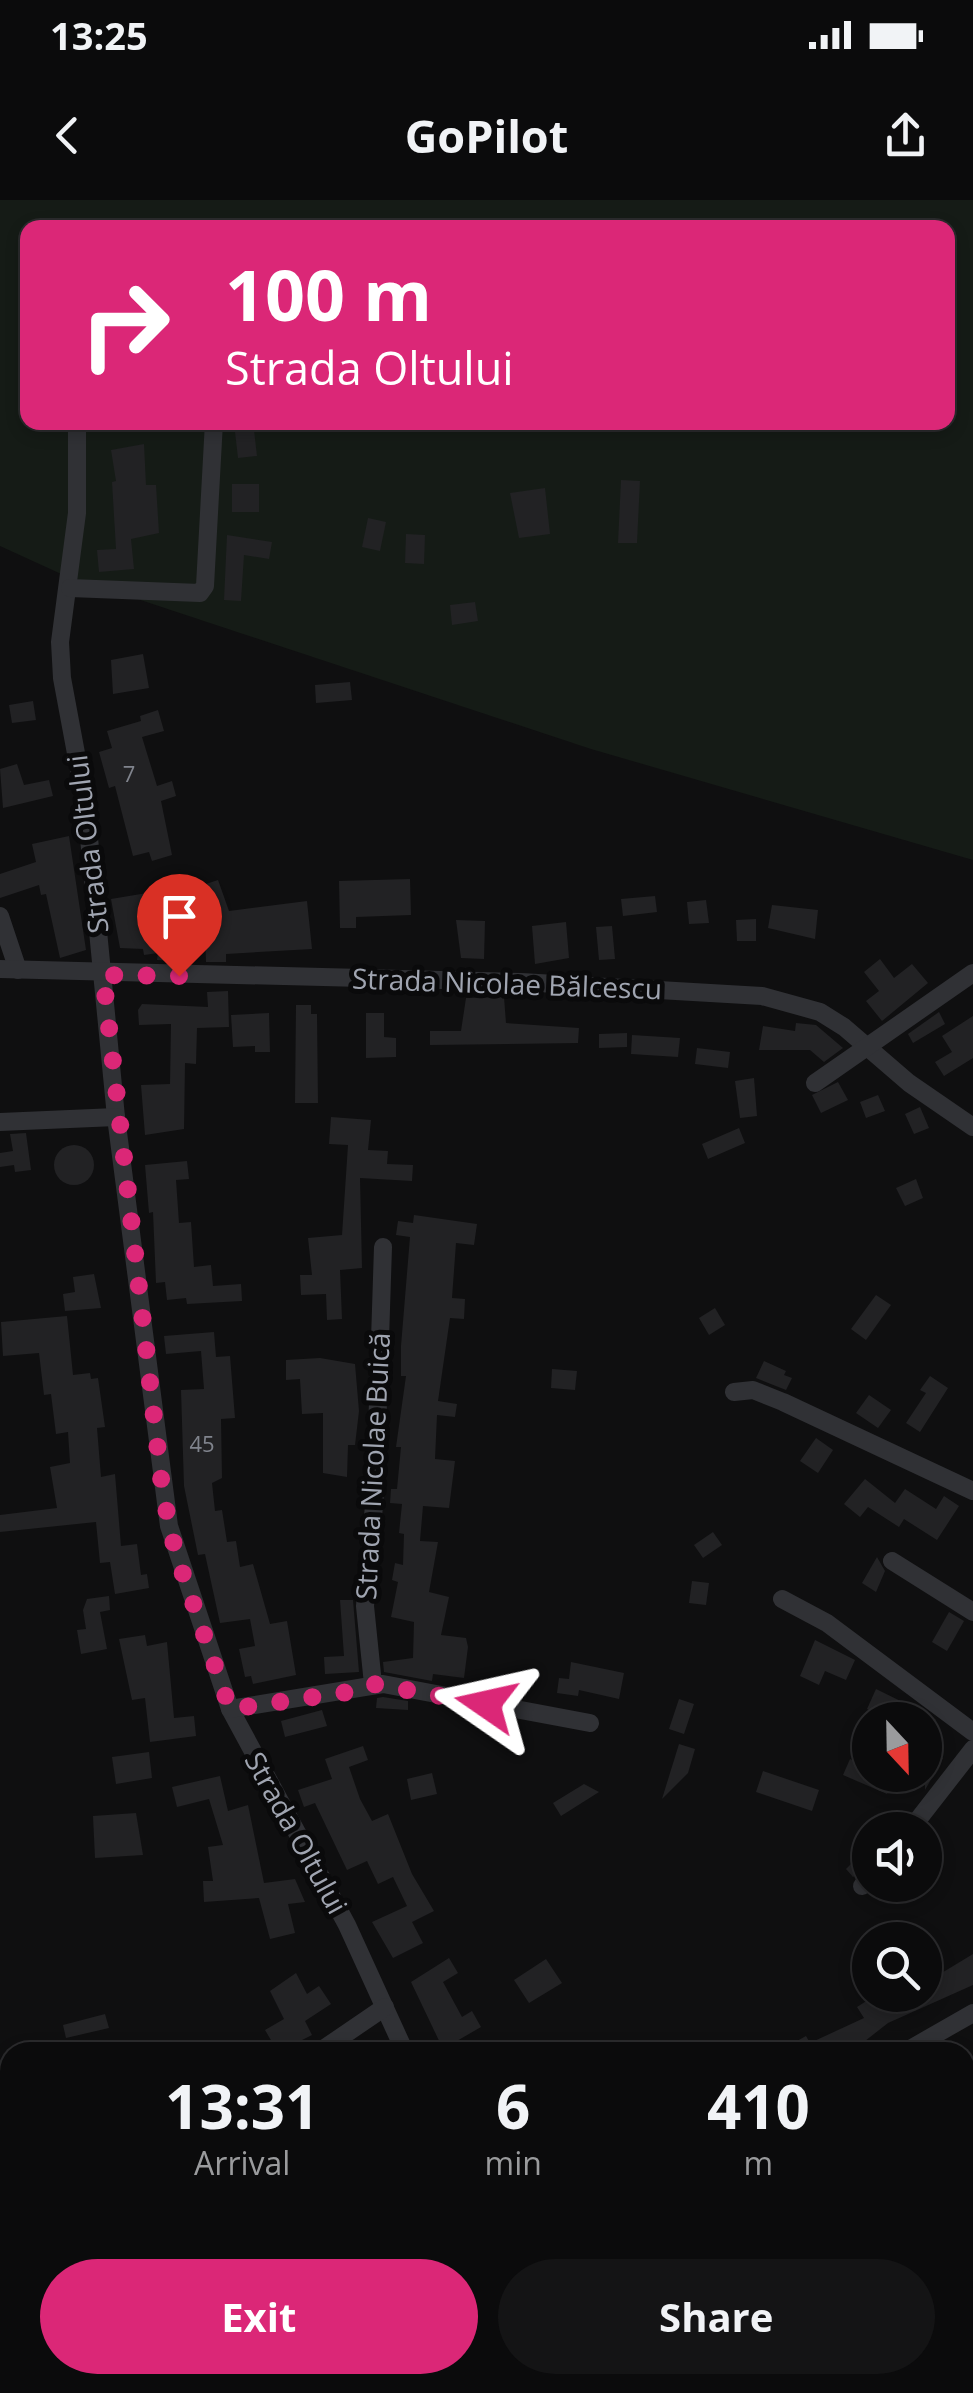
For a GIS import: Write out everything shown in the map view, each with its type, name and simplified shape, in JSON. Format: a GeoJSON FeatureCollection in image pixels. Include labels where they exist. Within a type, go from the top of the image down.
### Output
{"type":"FeatureCollection","features":[{"type":"Feature","properties":{"kind":"street","name":"Strada Oltului"},"geometry":{"type":"LineString","coordinates":[[77,430],[77,513],[60,642],[62,678],[86,808],[116,1117],[163,1495],[176,1554],[230,1709],[347,1924],[401,2042]]}},
{"type":"Feature","properties":{"kind":"street"},"geometry":{"type":"LineString","coordinates":[[70,588],[200,594],[205,586],[214,430]]}},
{"type":"Feature","properties":{"kind":"street"},"geometry":{"type":"LineString","coordinates":[[0,916],[9,970]]}},
{"type":"Feature","properties":{"kind":"street","name":"Strada Nicolae Bălcescu"},"geometry":{"type":"LineString","coordinates":[[9,970],[521,982],[726,992],[820,1012],[973,1127]]}},
{"type":"Feature","properties":{"kind":"street"},"geometry":{"type":"LineString","coordinates":[[815,1084],[973,974]]}},
{"type":"Feature","properties":{"kind":"street"},"geometry":{"type":"LineString","coordinates":[[0,1122],[116,1117]]}},
{"type":"Feature","properties":{"kind":"street","name":"Strada Nicolae Buică"},"geometry":{"type":"LineString","coordinates":[[373,1684],[366,1606],[375,1494],[382,1247]]}},
{"type":"Feature","properties":{"kind":"street"},"geometry":{"type":"LineString","coordinates":[[734,1392],[753,1390],[782,1402],[973,1491]]}},
{"type":"Feature","properties":{"kind":"street"},"geometry":{"type":"LineString","coordinates":[[892,1561],[973,1612]]}},
{"type":"Feature","properties":{"kind":"street"},"geometry":{"type":"LineString","coordinates":[[782,1599],[827,1623],[973,1732]]}},
{"type":"Feature","properties":{"kind":"street"},"geometry":{"type":"LineString","coordinates":[[230,1709],[362,1690],[373,1684],[590,1723]]}},
{"type":"Feature","properties":{"kind":"street"},"geometry":{"type":"LineString","coordinates":[[924,1812],[973,1750]]}},
{"type":"Feature","properties":{"kind":"street"},"geometry":{"type":"LineString","coordinates":[[334,2042],[385,2007]]}},
{"type":"Feature","properties":{"kind":"street"},"geometry":{"type":"LineString","coordinates":[[922,2042],[973,2013]]}},
{"type":"Feature","properties":{"kind":"shaded area"},"geometry":{"type":"Polygon","coordinates":[[[0,200],[973,200],[973,860],[591,749],[59,573],[0,546],[0,200]]]}},
{"type":"Feature","properties":{"kind":"building"},"geometry":{"type":"Polygon","coordinates":[[[254,430],[257,456],[238,458],[235,432],[254,430]]]}},
{"type":"Feature","properties":{"kind":"building"},"geometry":{"type":"Polygon","coordinates":[[[144,444],[146,485],[156,485],[159,533],[131,539],[134,569],[99,572],[97,550],[116,549],[112,482],[116,481],[111,450],[144,444]]]}},
{"type":"Feature","properties":{"kind":"building"},"geometry":{"type":"Polygon","coordinates":[[[621,480],[640,481],[637,543],[618,543],[621,480]]]}},
{"type":"Feature","properties":{"kind":"building"},"geometry":{"type":"Polygon","coordinates":[[[232,484],[259,484],[259,512],[232,512],[232,484]]]}},
{"type":"Feature","properties":{"kind":"building"},"geometry":{"type":"Polygon","coordinates":[[[545,488],[550,534],[519,538],[510,493],[545,488]]]}},
{"type":"Feature","properties":{"kind":"building"},"geometry":{"type":"Polygon","coordinates":[[[368,518],[386,522],[380,551],[362,547],[368,518]]]}},
{"type":"Feature","properties":{"kind":"building"},"geometry":{"type":"Polygon","coordinates":[[[406,534],[425,535],[424,564],[405,563],[406,534]]]}},
{"type":"Feature","properties":{"kind":"building"},"geometry":{"type":"Polygon","coordinates":[[[227,535],[272,542],[269,559],[244,555],[241,601],[224,600],[227,535]]]}},
{"type":"Feature","properties":{"kind":"building"},"geometry":{"type":"Polygon","coordinates":[[[475,602],[478,621],[452,625],[450,605],[475,602]]]}},
{"type":"Feature","properties":{"kind":"building"},"geometry":{"type":"Polygon","coordinates":[[[143,654],[149,688],[113,694],[111,660],[143,654]]]}},
{"type":"Feature","properties":{"kind":"building"},"geometry":{"type":"Polygon","coordinates":[[[350,682],[352,700],[316,703],[315,685],[350,682]]]}},
{"type":"Feature","properties":{"kind":"building"},"geometry":{"type":"Polygon","coordinates":[[[33,701],[36,720],[12,723],[9,705],[33,701]]]}},
{"type":"Feature","properties":{"kind":"building"},"geometry":{"type":"Polygon","coordinates":[[[158,710],[164,731],[142,737],[157,786],[172,781],[176,796],[161,801],[172,855],[152,861],[149,852],[133,856],[115,786],[109,788],[99,752],[112,748],[107,731],[141,721],[140,716],[158,710]]]}},
{"type":"Feature","properties":{"kind":"building"},"geometry":{"type":"Polygon","coordinates":[[[17,764],[24,785],[49,780],[53,796],[3,808],[0,769],[17,764]]]}},
{"type":"Feature","properties":{"kind":"building"},"geometry":{"type":"Polygon","coordinates":[[[69,836],[86,950],[60,958],[46,894],[41,895],[39,885],[0,898],[0,874],[36,862],[32,844],[69,836]]]}},
{"type":"Feature","properties":{"kind":"building"},"geometry":{"type":"Polygon","coordinates":[[[410,879],[411,915],[356,917],[356,928],[340,928],[339,881],[410,879]]]}},
{"type":"Feature","properties":{"kind":"building"},"geometry":{"type":"Polygon","coordinates":[[[218,880],[229,911],[307,901],[312,949],[226,954],[226,962],[206,962],[203,885],[218,880]]]}},
{"type":"Feature","properties":{"kind":"building"},"geometry":{"type":"Polygon","coordinates":[[[147,893],[151,916],[156,915],[157,921],[185,912],[174,961],[157,960],[158,953],[144,955],[143,949],[120,948],[111,899],[147,893]]]}},
{"type":"Feature","properties":{"kind":"building"},"geometry":{"type":"Polygon","coordinates":[[[655,896],[657,912],[623,916],[621,899],[655,896]]]}},
{"type":"Feature","properties":{"kind":"building"},"geometry":{"type":"Polygon","coordinates":[[[706,900],[709,923],[689,924],[687,902],[706,900]]]}},
{"type":"Feature","properties":{"kind":"building"},"geometry":{"type":"Polygon","coordinates":[[[772,905],[818,910],[815,939],[768,928],[772,905]]]}},
{"type":"Feature","properties":{"kind":"building"},"geometry":{"type":"Polygon","coordinates":[[[756,919],[756,941],[737,941],[736,920],[756,919]]]}},
{"type":"Feature","properties":{"kind":"building"},"geometry":{"type":"Polygon","coordinates":[[[456,920],[485,921],[484,959],[461,958],[456,920]]]}},
{"type":"Feature","properties":{"kind":"building"},"geometry":{"type":"Polygon","coordinates":[[[566,922],[569,958],[535,964],[532,926],[566,922]]]}},
{"type":"Feature","properties":{"kind":"building"},"geometry":{"type":"Polygon","coordinates":[[[612,926],[615,959],[599,960],[596,927],[612,926]]]}},
{"type":"Feature","properties":{"kind":"building"},"geometry":{"type":"Polygon","coordinates":[[[880,959],[894,978],[912,964],[928,983],[882,1021],[866,1001],[879,991],[864,972],[880,959]]]}},
{"type":"Feature","properties":{"kind":"building"},"geometry":{"type":"Polygon","coordinates":[[[228,991],[229,1027],[197,1028],[196,1064],[185,1063],[184,1129],[145,1135],[141,1085],[170,1084],[171,1024],[139,1025],[138,1010],[142,1004],[208,1007],[207,992],[228,991]]]}},
{"type":"Feature","properties":{"kind":"building"},"geometry":{"type":"Polygon","coordinates":[[[504,997],[506,1023],[579,1028],[578,1043],[430,1045],[430,1031],[461,1031],[466,998],[504,997]]]}},
{"type":"Feature","properties":{"kind":"building"},"geometry":{"type":"Polygon","coordinates":[[[296,1005],[311,1005],[311,1014],[317,1014],[318,1103],[295,1103],[296,1005]]]}},
{"type":"Feature","properties":{"kind":"building"},"geometry":{"type":"Polygon","coordinates":[[[939,1012],[945,1024],[913,1043],[908,1034],[939,1012]]]}},
{"type":"Feature","properties":{"kind":"building"},"geometry":{"type":"Polygon","coordinates":[[[269,1013],[270,1052],[255,1052],[255,1046],[233,1047],[231,1015],[269,1013]]]}},
{"type":"Feature","properties":{"kind":"building"},"geometry":{"type":"Polygon","coordinates":[[[366,1013],[384,1013],[384,1037],[396,1038],[396,1057],[366,1058],[366,1013]]]}},
{"type":"Feature","properties":{"kind":"building"},"geometry":{"type":"Polygon","coordinates":[[[973,1016],[973,1058],[944,1076],[935,1062],[952,1052],[942,1036],[973,1016]]]}},
{"type":"Feature","properties":{"kind":"building"},"geometry":{"type":"Polygon","coordinates":[[[796,1023],[816,1025],[843,1048],[824,1062],[810,1050],[759,1050],[763,1026],[795,1031],[796,1023]]]}},
{"type":"Feature","properties":{"kind":"building"},"geometry":{"type":"Polygon","coordinates":[[[627,1033],[627,1047],[599,1048],[599,1034],[627,1033]]]}},
{"type":"Feature","properties":{"kind":"building"},"geometry":{"type":"Polygon","coordinates":[[[632,1035],[680,1038],[678,1057],[631,1054],[632,1035]]]}},
{"type":"Feature","properties":{"kind":"building"},"geometry":{"type":"Polygon","coordinates":[[[697,1048],[730,1052],[728,1068],[695,1064],[697,1048]]]}},
{"type":"Feature","properties":{"kind":"building"},"geometry":{"type":"Polygon","coordinates":[[[754,1078],[757,1116],[740,1118],[735,1081],[754,1078]]]}},
{"type":"Feature","properties":{"kind":"building"},"geometry":{"type":"Polygon","coordinates":[[[838,1082],[848,1100],[821,1113],[812,1095],[838,1082]]]}},
{"type":"Feature","properties":{"kind":"building"},"geometry":{"type":"Polygon","coordinates":[[[878,1095],[885,1111],[866,1118],[860,1102],[878,1095]]]}},
{"type":"Feature","properties":{"kind":"building"},"geometry":{"type":"Polygon","coordinates":[[[920,1107],[929,1128],[914,1134],[905,1114],[920,1107]]]}},
{"type":"Feature","properties":{"kind":"building"},"geometry":{"type":"Polygon","coordinates":[[[331,1117],[371,1120],[368,1150],[388,1151],[387,1164],[413,1165],[412,1181],[360,1178],[362,1268],[340,1270],[342,1319],[327,1320],[326,1294],[301,1295],[300,1275],[312,1275],[308,1238],[342,1235],[348,1145],[329,1144],[331,1117]]]}},
{"type":"Feature","properties":{"kind":"building"},"geometry":{"type":"Polygon","coordinates":[[[739,1128],[745,1143],[708,1159],[702,1144],[739,1128]]]}},
{"type":"Feature","properties":{"kind":"building"},"geometry":{"type":"Polygon","coordinates":[[[26,1133],[31,1170],[15,1172],[14,1165],[0,1167],[0,1153],[13,1151],[10,1134],[26,1133]]]}},
{"type":"Feature","properties":{"kind":"building"},"geometry":{"type":"Polygon","coordinates":[[[74,1145],[88,1151],[94,1165],[88,1179],[74,1185],[60,1179],[54,1165],[60,1151],[74,1145]]]}},
{"type":"Feature","properties":{"kind":"building"},"geometry":{"type":"Polygon","coordinates":[[[187,1161],[189,1179],[176,1180],[179,1223],[191,1222],[194,1267],[211,1265],[213,1286],[241,1284],[242,1301],[187,1304],[186,1298],[167,1300],[165,1282],[156,1283],[153,1212],[149,1213],[145,1165],[187,1161]]]}},
{"type":"Feature","properties":{"kind":"building"},"geometry":{"type":"Polygon","coordinates":[[[916,1179],[923,1198],[905,1206],[896,1188],[916,1179]]]}},
{"type":"Feature","properties":{"kind":"building"},"geometry":{"type":"Polygon","coordinates":[[[414,1215],[477,1224],[474,1245],[456,1243],[452,1298],[465,1299],[464,1319],[450,1318],[438,1401],[457,1404],[455,1417],[437,1415],[435,1459],[455,1461],[449,1508],[423,1506],[420,1541],[438,1542],[429,1592],[449,1597],[441,1635],[466,1638],[468,1647],[464,1678],[433,1674],[432,1681],[384,1672],[383,1662],[413,1658],[414,1622],[391,1617],[398,1582],[392,1580],[395,1563],[403,1565],[404,1534],[399,1533],[402,1504],[390,1503],[391,1489],[397,1489],[401,1447],[396,1447],[406,1376],[401,1376],[401,1346],[410,1237],[396,1235],[398,1221],[413,1223],[414,1215]]]}},
{"type":"Feature","properties":{"kind":"building"},"geometry":{"type":"Polygon","coordinates":[[[94,1274],[101,1308],[65,1311],[63,1294],[75,1292],[73,1277],[94,1274]]]}},
{"type":"Feature","properties":{"kind":"building"},"geometry":{"type":"Polygon","coordinates":[[[876,1295],[891,1305],[866,1340],[851,1329],[876,1295]]]}},
{"type":"Feature","properties":{"kind":"building"},"geometry":{"type":"Polygon","coordinates":[[[715,1308],[725,1325],[709,1335],[699,1318],[715,1308]]]}},
{"type":"Feature","properties":{"kind":"building"},"geometry":{"type":"Polygon","coordinates":[[[67,1316],[73,1375],[90,1373],[91,1379],[98,1378],[105,1427],[97,1428],[101,1477],[115,1474],[121,1546],[137,1544],[141,1575],[147,1574],[149,1588],[115,1594],[110,1562],[100,1563],[96,1522],[0,1532],[0,1515],[57,1508],[50,1467],[70,1463],[68,1432],[56,1434],[51,1394],[44,1395],[39,1353],[3,1356],[1,1322],[67,1316]]]}},
{"type":"Feature","properties":{"kind":"building"},"geometry":{"type":"Polygon","coordinates":[[[214,1332],[216,1357],[230,1356],[235,1418],[221,1419],[222,1478],[212,1483],[215,1511],[222,1510],[227,1542],[236,1541],[240,1567],[253,1564],[270,1624],[287,1621],[296,1675],[253,1684],[251,1676],[245,1677],[239,1649],[255,1646],[250,1619],[220,1623],[205,1554],[198,1555],[184,1486],[181,1390],[204,1389],[201,1351],[166,1354],[164,1336],[214,1332]]]}},
{"type":"Feature","properties":{"kind":"building"},"geometry":{"type":"Polygon","coordinates":[[[320,1358],[355,1364],[359,1411],[355,1445],[348,1445],[347,1477],[323,1473],[323,1413],[302,1414],[300,1379],[286,1380],[286,1360],[320,1358]]]}},
{"type":"Feature","properties":{"kind":"building"},"geometry":{"type":"Polygon","coordinates":[[[764,1361],[792,1378],[786,1390],[756,1378],[764,1361]]]}},
{"type":"Feature","properties":{"kind":"building"},"geometry":{"type":"Polygon","coordinates":[[[552,1369],[577,1371],[575,1390],[551,1388],[552,1369]]]}},
{"type":"Feature","properties":{"kind":"building"},"geometry":{"type":"Polygon","coordinates":[[[930,1376],[948,1388],[920,1432],[906,1423],[926,1393],[920,1390],[930,1376]]]}},
{"type":"Feature","properties":{"kind":"building"},"geometry":{"type":"Polygon","coordinates":[[[869,1395],[891,1410],[878,1428],[856,1413],[869,1395]]]}},
{"type":"Feature","properties":{"kind":"building"},"geometry":{"type":"Polygon","coordinates":[[[816,1438],[833,1450],[818,1473],[800,1461],[816,1438]]]}},
{"type":"Feature","properties":{"kind":"building"},"geometry":{"type":"Polygon","coordinates":[[[865,1479],[895,1503],[905,1489],[936,1509],[944,1496],[959,1506],[937,1540],[904,1519],[899,1527],[868,1507],[860,1517],[844,1504],[865,1479]]]}},
{"type":"Feature","properties":{"kind":"building"},"geometry":{"type":"Polygon","coordinates":[[[713,1532],[722,1545],[703,1558],[694,1545],[713,1532]]]}},
{"type":"Feature","properties":{"kind":"building"},"geometry":{"type":"Polygon","coordinates":[[[877,1557],[885,1571],[876,1592],[862,1583],[877,1557]]]}},
{"type":"Feature","properties":{"kind":"building"},"geometry":{"type":"Polygon","coordinates":[[[692,1581],[709,1583],[706,1605],[689,1603],[692,1581]]]}},
{"type":"Feature","properties":{"kind":"building"},"geometry":{"type":"Polygon","coordinates":[[[109,1596],[110,1610],[100,1612],[107,1649],[81,1654],[77,1630],[86,1629],[83,1610],[87,1599],[109,1596]]]}},
{"type":"Feature","properties":{"kind":"building"},"geometry":{"type":"Polygon","coordinates":[[[340,1600],[353,1600],[359,1672],[325,1674],[324,1657],[344,1656],[340,1600]]]}},
{"type":"Feature","properties":{"kind":"building"},"geometry":{"type":"Polygon","coordinates":[[[949,1612],[964,1621],[947,1651],[932,1642],[949,1612]]]}},
{"type":"Feature","properties":{"kind":"building"},"geometry":{"type":"Polygon","coordinates":[[[145,1635],[147,1646],[167,1642],[174,1718],[194,1716],[196,1736],[150,1742],[145,1698],[132,1700],[119,1639],[145,1635]]]}},
{"type":"Feature","properties":{"kind":"building"},"geometry":{"type":"Polygon","coordinates":[[[815,1640],[855,1660],[846,1680],[825,1671],[819,1685],[800,1676],[815,1640]]]}},
{"type":"Feature","properties":{"kind":"building"},"geometry":{"type":"Polygon","coordinates":[[[571,1662],[624,1673],[619,1699],[579,1690],[578,1696],[557,1693],[559,1678],[569,1679],[571,1662]]]}},
{"type":"Feature","properties":{"kind":"building"},"geometry":{"type":"Polygon","coordinates":[[[876,1689],[902,1702],[870,1702],[876,1689]]]}},
{"type":"Feature","properties":{"kind":"building"},"geometry":{"type":"Polygon","coordinates":[[[377,1698],[408,1701],[408,1710],[376,1708],[377,1698]]]}},
{"type":"Feature","properties":{"kind":"building"},"geometry":{"type":"Polygon","coordinates":[[[679,1699],[694,1704],[684,1734],[669,1729],[679,1699]]]}},
{"type":"Feature","properties":{"kind":"building"},"geometry":{"type":"Polygon","coordinates":[[[322,1710],[327,1726],[285,1737],[281,1721],[322,1710]]]}},
{"type":"Feature","properties":{"kind":"building"},"geometry":{"type":"Polygon","coordinates":[[[679,1744],[695,1749],[688,1773],[662,1799],[679,1744]]]}},
{"type":"Feature","properties":{"kind":"building"},"geometry":{"type":"Polygon","coordinates":[[[363,1746],[368,1760],[349,1767],[360,1799],[372,1821],[388,1814],[412,1874],[434,1911],[412,1922],[423,1943],[393,1958],[372,1922],[407,1906],[393,1877],[378,1884],[367,1861],[347,1870],[315,1803],[304,1807],[298,1790],[332,1779],[325,1759],[363,1746]]]}},
{"type":"Feature","properties":{"kind":"building"},"geometry":{"type":"Polygon","coordinates":[[[149,1752],[152,1778],[116,1784],[112,1757],[149,1752]]]}},
{"type":"Feature","properties":{"kind":"building"},"geometry":{"type":"Polygon","coordinates":[[[850,1759],[852,1760],[852,1779],[843,1775],[850,1759]]]}},
{"type":"Feature","properties":{"kind":"building"},"geometry":{"type":"Polygon","coordinates":[[[763,1771],[819,1790],[812,1811],[756,1792],[763,1771]]]}},
{"type":"Feature","properties":{"kind":"building"},"geometry":{"type":"Polygon","coordinates":[[[432,1773],[437,1794],[411,1800],[407,1779],[432,1773]]]}},
{"type":"Feature","properties":{"kind":"building"},"geometry":{"type":"Polygon","coordinates":[[[220,1776],[228,1811],[248,1805],[264,1883],[295,1879],[305,1902],[288,1904],[295,1933],[270,1939],[259,1898],[204,1902],[203,1881],[213,1881],[208,1847],[223,1845],[209,1799],[177,1807],[172,1787],[220,1776]]]}},
{"type":"Feature","properties":{"kind":"building"},"geometry":{"type":"Polygon","coordinates":[[[584,1784],[599,1792],[561,1816],[553,1803],[584,1784]]]}},
{"type":"Feature","properties":{"kind":"building"},"geometry":{"type":"Polygon","coordinates":[[[136,1813],[143,1855],[95,1858],[93,1816],[136,1813]]]}},
{"type":"Feature","properties":{"kind":"building"},"geometry":{"type":"Polygon","coordinates":[[[973,1954],[973,1985],[942,1999],[942,1973],[973,1954]]]}},
{"type":"Feature","properties":{"kind":"building"},"geometry":{"type":"Polygon","coordinates":[[[449,1958],[458,1973],[443,1982],[462,2017],[472,2011],[481,2027],[455,2042],[440,2042],[411,1982],[449,1958]]]}},
{"type":"Feature","properties":{"kind":"building"},"geometry":{"type":"Polygon","coordinates":[[[546,1959],[562,1983],[529,2003],[514,1980],[546,1959]]]}},
{"type":"Feature","properties":{"kind":"building"},"geometry":{"type":"Polygon","coordinates":[[[296,1973],[307,1994],[319,1986],[331,2004],[305,2021],[312,2035],[298,2042],[272,2042],[265,2030],[284,2019],[270,1991],[296,1973]]]}},
{"type":"Feature","properties":{"kind":"building"},"geometry":{"type":"Polygon","coordinates":[[[860,2012],[913,2012],[888,2023],[865,2042],[812,2042],[864,2018],[860,2012]]]}},
{"type":"Feature","properties":{"kind":"building"},"geometry":{"type":"Polygon","coordinates":[[[105,2014],[109,2028],[66,2038],[63,2025],[105,2014]]]}},
{"type":"Feature","properties":{"kind":"route"},"geometry":{"type":"LineString","coordinates":[[179,976],[103,975],[116,1117],[163,1495],[176,1554],[230,1709],[362,1690],[373,1684],[486,1704]]}}]}
